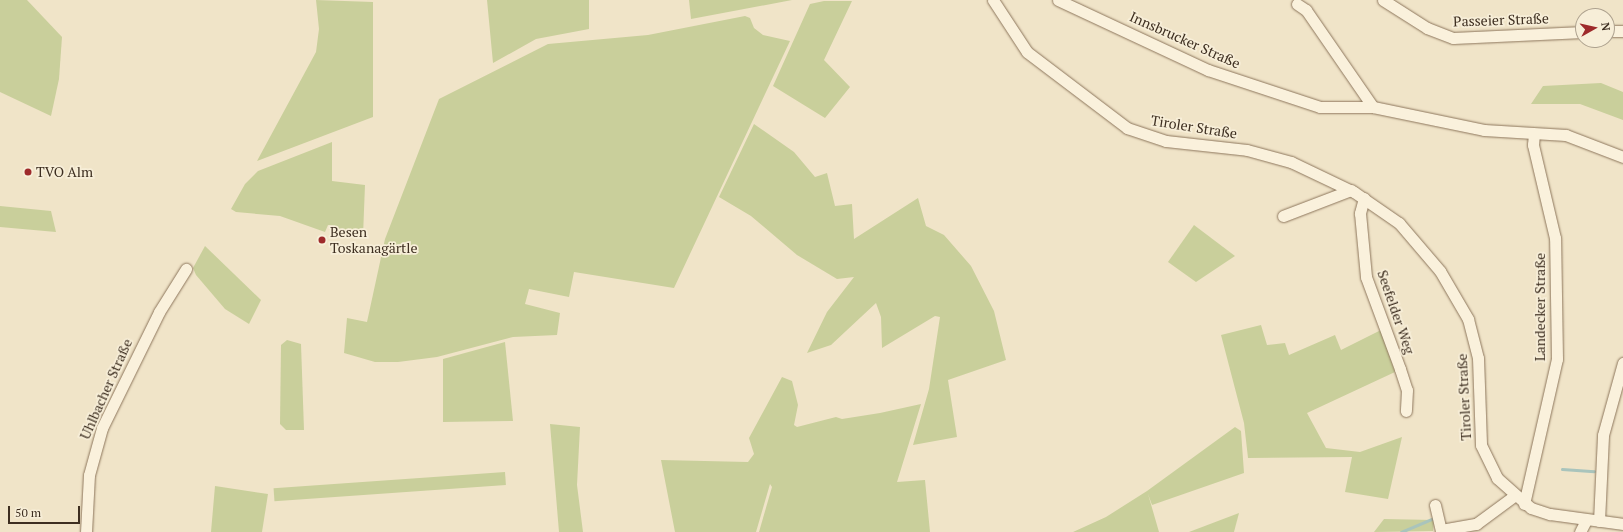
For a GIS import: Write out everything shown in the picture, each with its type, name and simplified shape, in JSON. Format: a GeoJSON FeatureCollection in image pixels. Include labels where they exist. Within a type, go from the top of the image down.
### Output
{"type":"FeatureCollection","features":[{"type":"Feature","properties":{"kind":"street","name":"Tiroler Straße"},"geometry":{"type":"LineString","coordinates":[[993,0],[1027,52],[1104,113],[1136,132],[1166,141],[1235,148],[1277,157],[1351,190],[1399,223],[1412,236],[1440,271],[1462,306],[1478,358],[1481,445],[1497,478],[1524,504],[1550,514],[1599,521],[1623,527]]}},
{"type":"Feature","properties":{"kind":"street","name":"Innsbrucker Straße"},"geometry":{"type":"LineString","coordinates":[[1058,0],[1208,70],[1320,107],[1372,107],[1484,130],[1521,130],[1534,134],[1566,135],[1623,156]]}},
{"type":"Feature","properties":{"kind":"street","name":"Passeier Straße"},"geometry":{"type":"LineString","coordinates":[[1383,0],[1427,28],[1453,38],[1575,32]]}},
{"type":"Feature","properties":{"kind":"street"},"geometry":{"type":"LineString","coordinates":[[1297,4],[1306,10],[1372,107]]}},
{"type":"Feature","properties":{"kind":"street","name":"Landecker Straße"},"geometry":{"type":"LineString","coordinates":[[1524,504],[1557,359],[1554,238],[1533,145],[1534,134]]}},
{"type":"Feature","properties":{"kind":"street"},"geometry":{"type":"LineString","coordinates":[[1283,216],[1351,190]]}},
{"type":"Feature","properties":{"kind":"street","name":"Seefelder Weg"},"geometry":{"type":"LineString","coordinates":[[1364,198],[1360,213],[1366,277],[1407,390],[1406,411]]}},
{"type":"Feature","properties":{"kind":"street","name":"Uhlbacher Straße"},"geometry":{"type":"LineString","coordinates":[[86,532],[89,475],[102,428],[159,312],[186,269]]}},
{"type":"Feature","properties":{"kind":"street"},"geometry":{"type":"LineString","coordinates":[[1599,521],[1603,435],[1623,363]]}},
{"type":"Feature","properties":{"kind":"street"},"geometry":{"type":"LineString","coordinates":[[1434,506],[1441,530],[1476,524],[1514,496]]}},
{"type":"Feature","properties":{"kind":"street"},"geometry":{"type":"LineString","coordinates":[[1580,532],[1586,520]]}},
{"type":"Feature","properties":{"kind":"green space"},"geometry":{"type":"Polygon","coordinates":[[[0,0],[27,0],[62,37],[59,79],[51,116],[0,92],[0,0]]]}},
{"type":"Feature","properties":{"kind":"green space"},"geometry":{"type":"Polygon","coordinates":[[[316,0],[373,2],[373,117],[257,161],[316,52],[319,29],[316,0]]]}},
{"type":"Feature","properties":{"kind":"green space"},"geometry":{"type":"Polygon","coordinates":[[[487,0],[589,0],[589,29],[536,39],[493,63],[487,0]]]}},
{"type":"Feature","properties":{"kind":"green space"},"geometry":{"type":"Polygon","coordinates":[[[689,0],[792,0],[691,19],[689,0]]]}},
{"type":"Feature","properties":{"kind":"green space"},"geometry":{"type":"Polygon","coordinates":[[[824,1],[852,1],[824,60],[850,87],[825,118],[773,86],[810,4],[824,1]]]}},
{"type":"Feature","properties":{"kind":"green space"},"geometry":{"type":"Polygon","coordinates":[[[745,16],[750,18],[754,28],[763,35],[790,41],[674,288],[574,272],[569,297],[529,289],[525,304],[560,313],[557,335],[513,337],[437,357],[398,362],[375,362],[344,353],[347,318],[367,322],[385,239],[439,99],[548,44],[648,35],[745,16]]]}},
{"type":"Feature","properties":{"kind":"green space"},"geometry":{"type":"Polygon","coordinates":[[[1601,83],[1623,92],[1623,120],[1580,104],[1531,104],[1543,86],[1601,83]]]}},
{"type":"Feature","properties":{"kind":"green space"},"geometry":{"type":"Polygon","coordinates":[[[754,124],[794,152],[815,177],[827,173],[835,206],[852,204],[854,239],[918,198],[926,226],[944,235],[971,266],[994,311],[1006,360],[948,380],[957,437],[913,445],[929,389],[940,317],[935,316],[882,348],[881,317],[876,303],[831,345],[807,353],[827,312],[854,277],[837,279],[797,255],[751,216],[719,197],[754,124]]]}},
{"type":"Feature","properties":{"kind":"green space"},"geometry":{"type":"Polygon","coordinates":[[[332,142],[332,181],[365,185],[363,236],[328,225],[325,232],[280,216],[236,212],[231,209],[245,184],[258,171],[332,142]]]}},
{"type":"Feature","properties":{"kind":"green space"},"geometry":{"type":"Polygon","coordinates":[[[0,206],[51,211],[56,232],[0,227],[0,206]]]}},
{"type":"Feature","properties":{"kind":"green space"},"geometry":{"type":"Polygon","coordinates":[[[1194,225],[1235,256],[1196,282],[1168,262],[1194,225]]]}},
{"type":"Feature","properties":{"kind":"green space"},"geometry":{"type":"Polygon","coordinates":[[[205,246],[261,300],[249,324],[225,309],[196,275],[193,268],[205,246]]]}},
{"type":"Feature","properties":{"kind":"green space"},"geometry":{"type":"Polygon","coordinates":[[[1261,325],[1267,345],[1285,343],[1289,355],[1335,335],[1341,350],[1381,330],[1395,372],[1307,413],[1326,448],[1360,452],[1402,437],[1388,499],[1345,492],[1352,457],[1248,458],[1244,423],[1221,335],[1261,325]]]}},
{"type":"Feature","properties":{"kind":"green space"},"geometry":{"type":"Polygon","coordinates":[[[287,340],[301,344],[304,430],[286,430],[280,424],[281,345],[287,340]]]}},
{"type":"Feature","properties":{"kind":"green space"},"geometry":{"type":"Polygon","coordinates":[[[505,342],[513,421],[443,422],[443,359],[505,342]]]}},
{"type":"Feature","properties":{"kind":"green space"},"geometry":{"type":"Polygon","coordinates":[[[782,377],[792,381],[798,405],[794,425],[797,427],[836,417],[842,419],[921,404],[897,482],[925,480],[930,532],[759,532],[772,487],[770,484],[756,532],[675,532],[661,460],[748,462],[754,454],[749,438],[782,377]]]}},
{"type":"Feature","properties":{"kind":"green space"},"geometry":{"type":"Polygon","coordinates":[[[550,424],[580,427],[577,485],[583,532],[559,532],[550,424]]]}},
{"type":"Feature","properties":{"kind":"green space"},"geometry":{"type":"Polygon","coordinates":[[[1235,427],[1241,431],[1244,473],[1152,505],[1148,494],[1159,532],[1073,532],[1106,517],[1147,491],[1235,427]]]}},
{"type":"Feature","properties":{"kind":"green space"},"geometry":{"type":"Polygon","coordinates":[[[505,472],[506,485],[274,501],[274,488],[505,472]]]}},
{"type":"Feature","properties":{"kind":"green space"},"geometry":{"type":"Polygon","coordinates":[[[215,486],[268,494],[262,532],[211,532],[215,486]]]}},
{"type":"Feature","properties":{"kind":"green space"},"geometry":{"type":"Polygon","coordinates":[[[1239,513],[1234,532],[1189,532],[1239,513]]]}},
{"type":"Feature","properties":{"kind":"green space"},"geometry":{"type":"Polygon","coordinates":[[[1384,519],[1434,520],[1433,531],[1374,532],[1384,519]]]}},
{"type":"Feature","properties":{"kind":"waterway"},"geometry":{"type":"LineString","coordinates":[[1562,469],[1594,471]]}},
{"type":"Feature","properties":{"kind":"waterway"},"geometry":{"type":"LineString","coordinates":[[1401,532],[1434,518]]}},
{"type":"Feature","properties":{"kind":"place","name":"TVO Alm"},"geometry":{"type":"Point","coordinates":[28,172]}},
{"type":"Feature","properties":{"kind":"place","name":"Besen Toskanagärtle"},"geometry":{"type":"Point","coordinates":[322,240]}}]}
